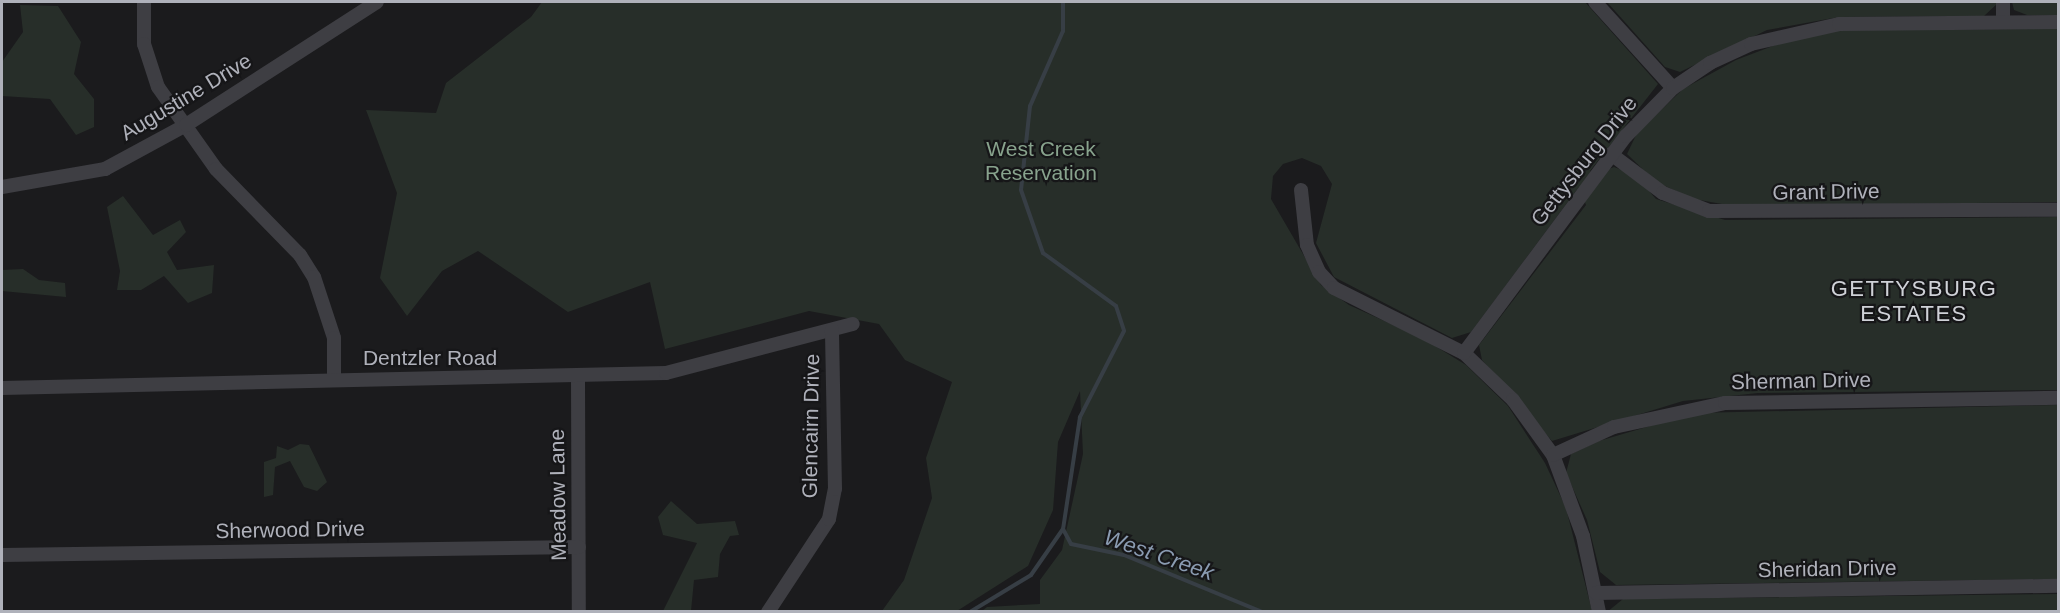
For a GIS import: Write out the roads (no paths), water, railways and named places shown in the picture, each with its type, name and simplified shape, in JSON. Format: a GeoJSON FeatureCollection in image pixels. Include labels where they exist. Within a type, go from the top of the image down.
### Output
{"type":"FeatureCollection","features":[{"type":"Feature","properties":{"kind":"street"},"geometry":{"type":"LineString","coordinates":[[144,2],[144,44],[158,87],[216,169],[300,255],[314,277],[334,338],[334,379]]}},
{"type":"Feature","properties":{"kind":"street","name":"Augustine Drive"},"geometry":{"type":"LineString","coordinates":[[2,187],[105,169],[186,125],[377,2]]}},
{"type":"Feature","properties":{"kind":"street"},"geometry":{"type":"LineString","coordinates":[[1595,2],[1673,88]]}},
{"type":"Feature","properties":{"kind":"street"},"geometry":{"type":"LineString","coordinates":[[2003,2],[2003,22]]}},
{"type":"Feature","properties":{"kind":"street","name":"Gettysburg Drive"},"geometry":{"type":"LineString","coordinates":[[1464,353],[1611,154],[1673,88],[1730,54],[1791,32],[1839,24],[2058,22]]}},
{"type":"Feature","properties":{"kind":"street","name":"Grant Drive"},"geometry":{"type":"LineString","coordinates":[[1611,154],[1663,193],[1709,211],[2058,210]]}},
{"type":"Feature","properties":{"kind":"street"},"geometry":{"type":"LineString","coordinates":[[1301,190],[1308,245],[1319,272],[1334,288],[1464,353],[1513,400],[1553,455],[1576,512],[1599,612]]}},
{"type":"Feature","properties":{"kind":"street","name":"Dentzler Road"},"geometry":{"type":"LineString","coordinates":[[2,388],[334,379],[578,379],[666,373],[853,324]]}},
{"type":"Feature","properties":{"kind":"street","name":"Glencairn Drive"},"geometry":{"type":"LineString","coordinates":[[768,612],[789,573],[829,519],[835,489],[832,330]]}},
{"type":"Feature","properties":{"kind":"street","name":"Meadow Lane"},"geometry":{"type":"LineString","coordinates":[[578,379],[579,612]]}},
{"type":"Feature","properties":{"kind":"street","name":"Sherman Drive"},"geometry":{"type":"LineString","coordinates":[[1553,455],[1614,428],[1725,403],[2058,398]]}},
{"type":"Feature","properties":{"kind":"street","name":"Sherwood Drive"},"geometry":{"type":"LineString","coordinates":[[2,555],[579,547]]}},
{"type":"Feature","properties":{"kind":"street","name":"Sheridan Drive"},"geometry":{"type":"LineString","coordinates":[[1596,592],[2058,586]]}},
{"type":"Feature","properties":{"kind":"waterway","name":"West Creek"},"geometry":{"type":"LineString","coordinates":[[1063,2],[1063,31],[1030,106],[1021,190],[1043,253],[1116,306],[1124,331],[1080,417],[1063,529],[1071,544],[1124,555],[1262,612]]}},
{"type":"Feature","properties":{"kind":"waterway"},"geometry":{"type":"LineString","coordinates":[[970,612],[1031,575],[1063,529]]}},
{"type":"Feature","properties":{"kind":"district","name":"GETTYSBURG ESTATES"},"geometry":{"type":"Point","coordinates":[1914,300]}},
{"type":"Feature","properties":{"kind":"park label","name":"West Creek Reservation"},"geometry":{"type":"Point","coordinates":[1041,161]}}]}
